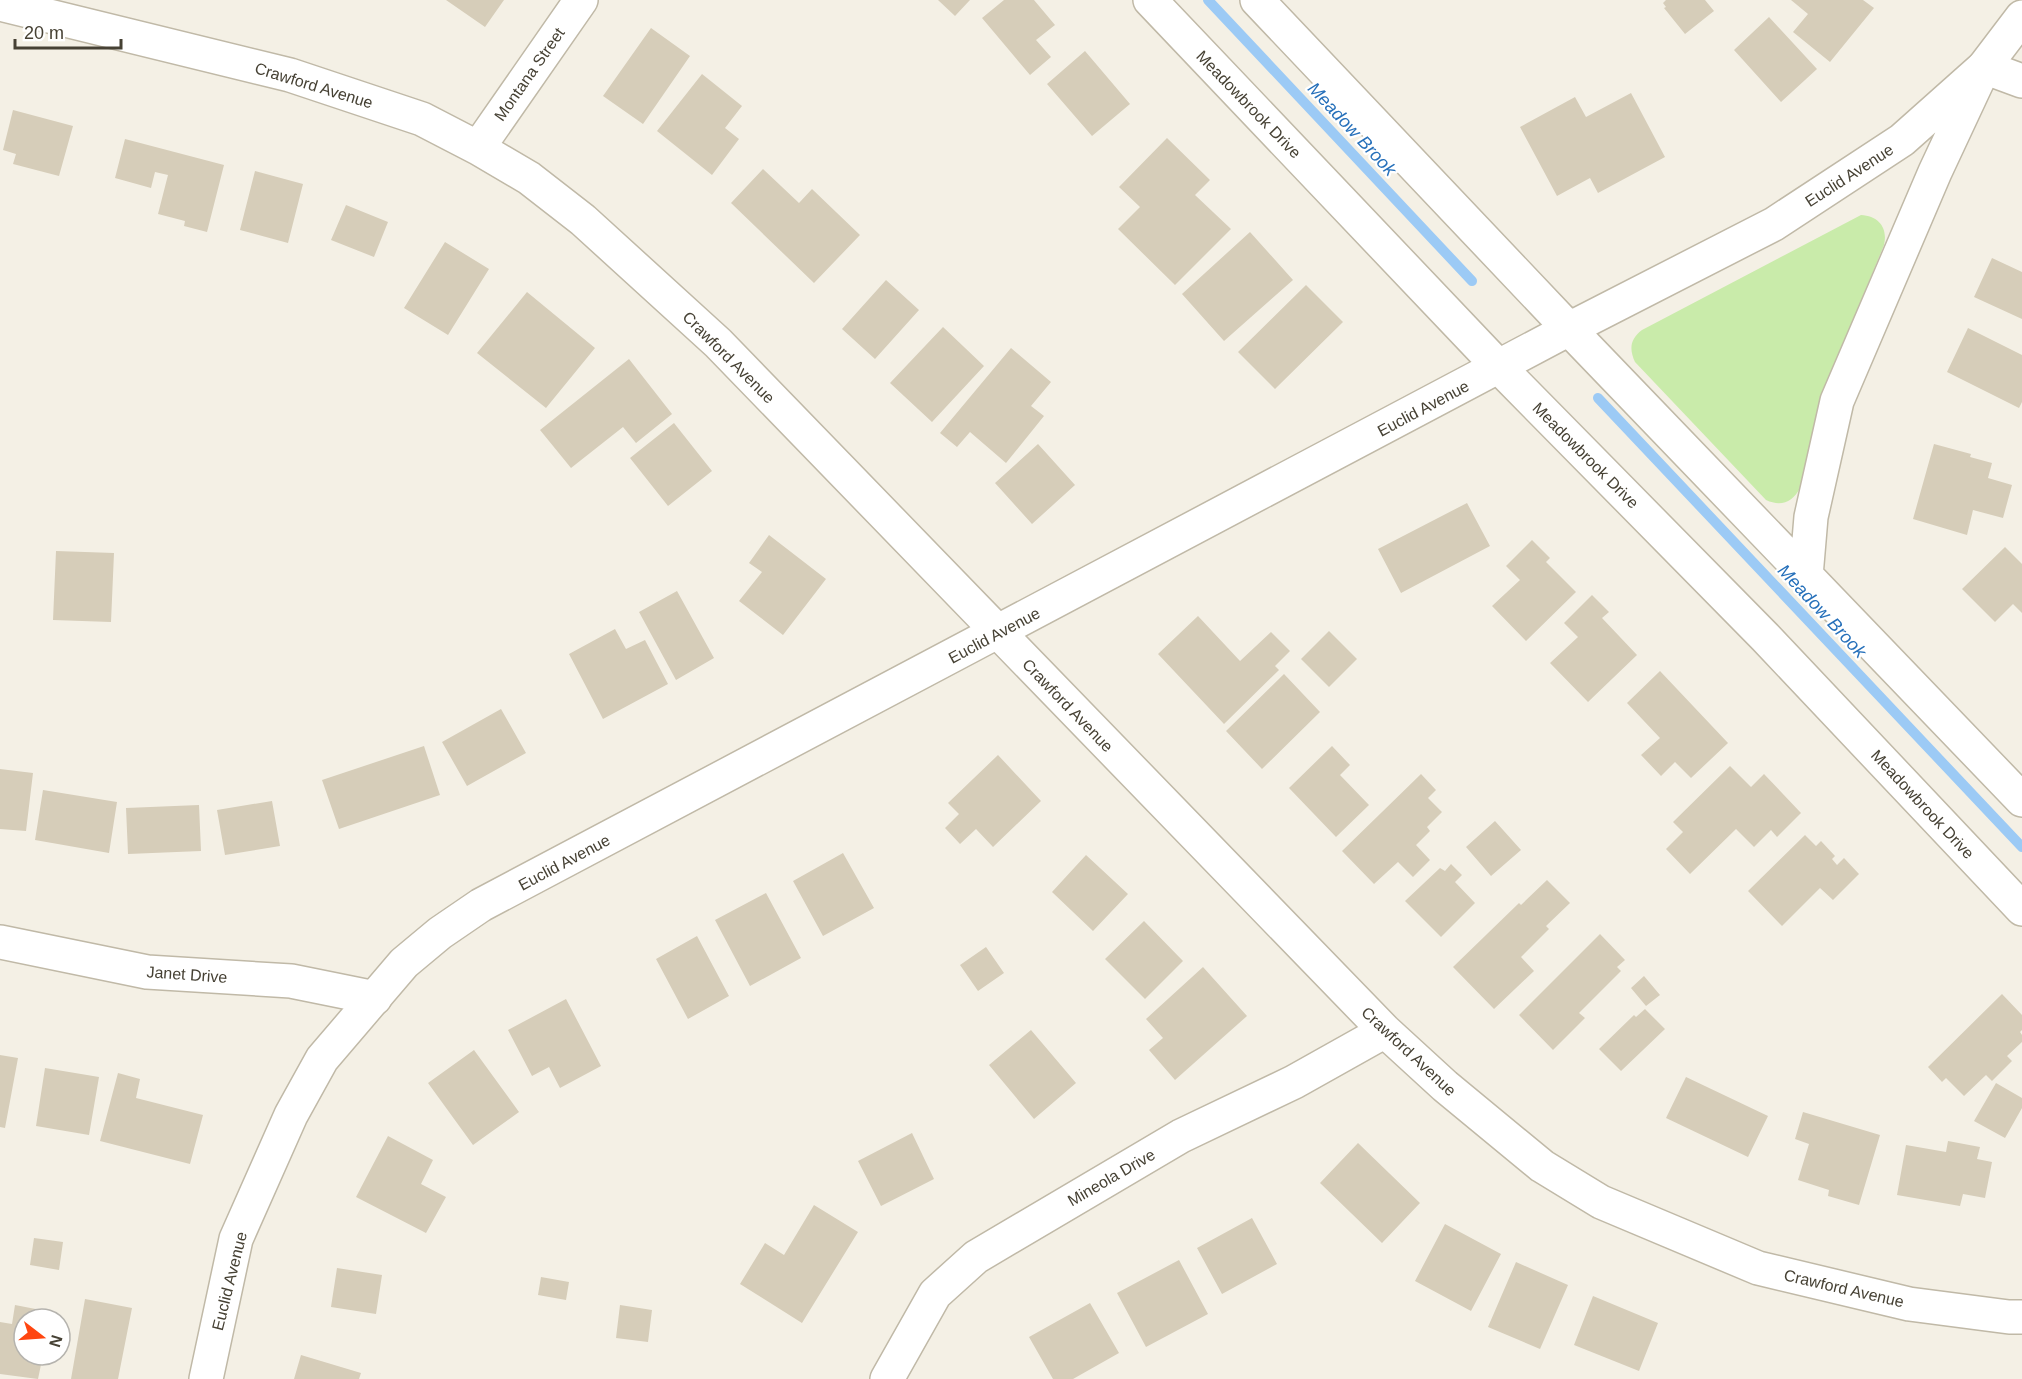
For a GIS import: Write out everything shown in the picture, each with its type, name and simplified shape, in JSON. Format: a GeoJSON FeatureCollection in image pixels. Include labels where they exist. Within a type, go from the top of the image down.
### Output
{"type":"FeatureCollection","features":[{"type":"Feature","properties":{"kind":"street","name":"Montana Street"},"geometry":{"type":"LineString","coordinates":[[478,148],[580,0]]}},
{"type":"Feature","properties":{"kind":"street","name":"Meadowbrook Drive"},"geometry":{"type":"LineString","coordinates":[[1150,0],[1499,367],[1765,637],[2022,909]]}},
{"type":"Feature","properties":{"kind":"street"},"geometry":{"type":"LineString","coordinates":[[1257,0],[1569,329],[2022,800]]}},
{"type":"Feature","properties":{"kind":"street","name":"Crawford Avenue"},"geometry":{"type":"LineString","coordinates":[[0,4],[290,75],[422,119],[530,178],[583,220],[718,343],[1385,1031],[1444,1086],[1542,1166],[1601,1202],[1758,1268],[1909,1304],[2022,1317]]}},
{"type":"Feature","properties":{"kind":"street","name":"Euclid Avenue"},"geometry":{"type":"LineString","coordinates":[[206,1379],[236,1239],[286,1125],[322,1059],[405,963],[440,933],[482,905],[1569,329],[1774,224],[1902,140],[1984,67],[2022,17]]}},
{"type":"Feature","properties":{"kind":"street","name":"Euclid Avenue"},"geometry":{"type":"LineString","coordinates":[[1806,576],[1811,516],[1837,401],[1935,172],[1984,67]]}},
{"type":"Feature","properties":{"kind":"street"},"geometry":{"type":"LineString","coordinates":[[1984,67],[2022,81]]}},
{"type":"Feature","properties":{"kind":"street","name":"Janet Drive"},"geometry":{"type":"LineString","coordinates":[[0,942],[147,972],[291,981],[375,998]]}},
{"type":"Feature","properties":{"kind":"street","name":"Mineola Drive"},"geometry":{"type":"LineString","coordinates":[[887,1379],[935,1294],[976,1257],[1181,1136],[1294,1082],[1385,1031]]}},
{"type":"Feature","properties":{"kind":"green space"},"geometry":{"type":"Polygon","coordinates":[[[1861,215],[1873,218],[1881,224],[1885,233],[1884,245],[1834,367],[1800,488],[1794,497],[1786,502],[1771,502],[1766,500],[1635,362],[1631,349],[1633,341],[1642,330],[1861,215]]]}},
{"type":"Feature","properties":{"kind":"building"},"geometry":{"type":"Polygon","coordinates":[[[446,0],[504,0],[485,27],[446,0]]]}},
{"type":"Feature","properties":{"kind":"building"},"geometry":{"type":"Polygon","coordinates":[[[938,0],[970,0],[955,16],[938,0]]]}},
{"type":"Feature","properties":{"kind":"building"},"geometry":{"type":"Polygon","coordinates":[[[1004,0],[1034,0],[1055,25],[1036,40],[1051,57],[1030,75],[982,18],[1004,0]]]}},
{"type":"Feature","properties":{"kind":"building"},"geometry":{"type":"Polygon","coordinates":[[[1666,0],[1705,0],[1714,11],[1685,34],[1664,8],[1666,7],[1663,3],[1666,0]]]}},
{"type":"Feature","properties":{"kind":"building"},"geometry":{"type":"Polygon","coordinates":[[[1791,0],[1863,0],[1874,8],[1830,62],[1793,32],[1808,14],[1791,0]]]}},
{"type":"Feature","properties":{"kind":"building"},"geometry":{"type":"Polygon","coordinates":[[[1769,17],[1817,69],[1781,102],[1734,50],[1769,17]]]}},
{"type":"Feature","properties":{"kind":"building"},"geometry":{"type":"Polygon","coordinates":[[[651,28],[690,56],[643,124],[603,96],[651,28]]]}},
{"type":"Feature","properties":{"kind":"building"},"geometry":{"type":"Polygon","coordinates":[[[1085,51],[1130,104],[1092,136],[1047,84],[1085,51]]]}},
{"type":"Feature","properties":{"kind":"building"},"geometry":{"type":"Polygon","coordinates":[[[702,74],[742,106],[725,128],[739,139],[712,175],[657,131],[702,74]]]}},
{"type":"Feature","properties":{"kind":"building"},"geometry":{"type":"Polygon","coordinates":[[[1631,93],[1665,157],[1598,193],[1590,178],[1557,196],[1520,127],[1575,97],[1586,117],[1631,93]]]}},
{"type":"Feature","properties":{"kind":"building"},"geometry":{"type":"Polygon","coordinates":[[[13,110],[73,126],[59,176],[13,164],[16,154],[3,150],[13,110]]]}},
{"type":"Feature","properties":{"kind":"building"},"geometry":{"type":"Polygon","coordinates":[[[1167,138],[1210,180],[1195,195],[1231,229],[1175,285],[1118,229],[1140,207],[1119,187],[1167,138]]]}},
{"type":"Feature","properties":{"kind":"building"},"geometry":{"type":"Polygon","coordinates":[[[125,139],[224,165],[207,232],[184,226],[185,221],[158,214],[168,175],[155,172],[151,188],[115,178],[125,139]]]}},
{"type":"Feature","properties":{"kind":"building"},"geometry":{"type":"Polygon","coordinates":[[[763,169],[799,203],[812,189],[860,235],[814,283],[731,203],[763,169]]]}},
{"type":"Feature","properties":{"kind":"building"},"geometry":{"type":"Polygon","coordinates":[[[255,171],[303,184],[288,243],[240,230],[255,171]]]}},
{"type":"Feature","properties":{"kind":"building"},"geometry":{"type":"Polygon","coordinates":[[[346,205],[388,222],[374,257],[331,240],[346,205]]]}},
{"type":"Feature","properties":{"kind":"building"},"geometry":{"type":"Polygon","coordinates":[[[1250,232],[1293,280],[1224,341],[1182,294],[1250,232]]]}},
{"type":"Feature","properties":{"kind":"building"},"geometry":{"type":"Polygon","coordinates":[[[445,242],[489,269],[448,335],[404,308],[445,242]]]}},
{"type":"Feature","properties":{"kind":"building"},"geometry":{"type":"Polygon","coordinates":[[[1992,258],[2022,272],[2022,319],[1974,297],[1992,258]]]}},
{"type":"Feature","properties":{"kind":"building"},"geometry":{"type":"Polygon","coordinates":[[[886,280],[919,310],[875,359],[842,329],[886,280]]]}},
{"type":"Feature","properties":{"kind":"building"},"geometry":{"type":"Polygon","coordinates":[[[1306,285],[1343,322],[1275,389],[1238,352],[1306,285]]]}},
{"type":"Feature","properties":{"kind":"building"},"geometry":{"type":"Polygon","coordinates":[[[527,292],[595,348],[546,408],[477,353],[527,292]]]}},
{"type":"Feature","properties":{"kind":"building"},"geometry":{"type":"Polygon","coordinates":[[[943,327],[984,366],[932,422],[890,383],[943,327]]]}},
{"type":"Feature","properties":{"kind":"building"},"geometry":{"type":"Polygon","coordinates":[[[1968,328],[2022,355],[2022,402],[2019,408],[1947,372],[1968,328]]]}},
{"type":"Feature","properties":{"kind":"building"},"geometry":{"type":"Polygon","coordinates":[[[1011,348],[1051,382],[1031,406],[1044,416],[1006,463],[970,432],[957,447],[940,433],[1011,348]]]}},
{"type":"Feature","properties":{"kind":"building"},"geometry":{"type":"Polygon","coordinates":[[[629,359],[672,414],[636,443],[623,427],[571,468],[540,430],[629,359]]]}},
{"type":"Feature","properties":{"kind":"building"},"geometry":{"type":"Polygon","coordinates":[[[674,423],[712,471],[668,506],[630,458],[674,423]]]}},
{"type":"Feature","properties":{"kind":"building"},"geometry":{"type":"Polygon","coordinates":[[[1038,444],[1075,485],[1032,524],[995,483],[1038,444]]]}},
{"type":"Feature","properties":{"kind":"building"},"geometry":{"type":"Polygon","coordinates":[[[1934,444],[1971,454],[1970,457],[1992,463],[1988,478],[2012,485],[2003,518],[1973,510],[1967,535],[1913,519],[1934,444]]]}},
{"type":"Feature","properties":{"kind":"building"},"geometry":{"type":"Polygon","coordinates":[[[1467,503],[1490,546],[1401,593],[1378,549],[1467,503]]]}},
{"type":"Feature","properties":{"kind":"building"},"geometry":{"type":"Polygon","coordinates":[[[769,535],[826,579],[783,635],[739,601],[762,572],[749,563],[769,535]]]}},
{"type":"Feature","properties":{"kind":"building"},"geometry":{"type":"Polygon","coordinates":[[[1532,540],[1550,558],[1546,562],[1576,592],[1526,641],[1492,606],[1520,580],[1506,566],[1532,540]]]}},
{"type":"Feature","properties":{"kind":"building"},"geometry":{"type":"Polygon","coordinates":[[[2005,547],[2022,564],[2022,613],[2013,604],[1995,622],[1962,589],[2005,547]]]}},
{"type":"Feature","properties":{"kind":"building"},"geometry":{"type":"Polygon","coordinates":[[[56,551],[114,553],[111,622],[53,620],[56,551]]]}},
{"type":"Feature","properties":{"kind":"building"},"geometry":{"type":"Polygon","coordinates":[[[677,591],[714,658],[676,680],[639,612],[677,591]]]}},
{"type":"Feature","properties":{"kind":"building"},"geometry":{"type":"Polygon","coordinates":[[[1592,595],[1609,612],[1602,618],[1637,655],[1588,702],[1550,663],[1578,637],[1564,623],[1592,595]]]}},
{"type":"Feature","properties":{"kind":"building"},"geometry":{"type":"Polygon","coordinates":[[[1198,616],[1240,661],[1271,632],[1290,651],[1275,666],[1279,670],[1224,724],[1158,654],[1198,616]]]}},
{"type":"Feature","properties":{"kind":"building"},"geometry":{"type":"Polygon","coordinates":[[[615,629],[626,649],[645,640],[668,684],[603,719],[569,654],[615,629]]]}},
{"type":"Feature","properties":{"kind":"building"},"geometry":{"type":"Polygon","coordinates":[[[1329,631],[1357,659],[1329,687],[1301,659],[1329,631]]]}},
{"type":"Feature","properties":{"kind":"building"},"geometry":{"type":"Polygon","coordinates":[[[1660,671],[1728,743],[1691,778],[1675,762],[1661,776],[1641,755],[1660,738],[1627,703],[1660,671]]]}},
{"type":"Feature","properties":{"kind":"building"},"geometry":{"type":"Polygon","coordinates":[[[1284,674],[1320,712],[1262,769],[1226,731],[1284,674]]]}},
{"type":"Feature","properties":{"kind":"building"},"geometry":{"type":"Polygon","coordinates":[[[501,709],[526,753],[467,786],[442,742],[501,709]]]}},
{"type":"Feature","properties":{"kind":"building"},"geometry":{"type":"Polygon","coordinates":[[[424,746],[440,795],[339,829],[322,780],[424,746]]]}},
{"type":"Feature","properties":{"kind":"building"},"geometry":{"type":"Polygon","coordinates":[[[1332,746],[1350,765],[1340,775],[1369,805],[1336,837],[1289,788],[1332,746]]]}},
{"type":"Feature","properties":{"kind":"building"},"geometry":{"type":"Polygon","coordinates":[[[998,755],[1041,801],[993,847],[976,829],[960,844],[945,828],[959,814],[948,803],[998,755]]]}},
{"type":"Feature","properties":{"kind":"building"},"geometry":{"type":"Polygon","coordinates":[[[1730,766],[1751,787],[1764,774],[1801,813],[1777,837],[1771,830],[1754,847],[1736,829],[1690,874],[1666,849],[1683,832],[1673,822],[1730,766]]]}},
{"type":"Feature","properties":{"kind":"building"},"geometry":{"type":"Polygon","coordinates":[[[0,769],[33,773],[26,831],[0,829],[0,769]]]}},
{"type":"Feature","properties":{"kind":"building"},"geometry":{"type":"Polygon","coordinates":[[[1421,774],[1436,790],[1428,798],[1442,812],[1427,827],[1430,831],[1416,845],[1430,860],[1413,877],[1398,862],[1374,884],[1342,851],[1421,774]]]}},
{"type":"Feature","properties":{"kind":"building"},"geometry":{"type":"Polygon","coordinates":[[[43,790],[117,802],[109,853],[35,840],[43,790]]]}},
{"type":"Feature","properties":{"kind":"building"},"geometry":{"type":"Polygon","coordinates":[[[272,801],[280,846],[225,855],[217,810],[272,801]]]}},
{"type":"Feature","properties":{"kind":"building"},"geometry":{"type":"Polygon","coordinates":[[[199,805],[201,851],[128,854],[126,808],[199,805]]]}},
{"type":"Feature","properties":{"kind":"building"},"geometry":{"type":"Polygon","coordinates":[[[1495,821],[1521,850],[1491,876],[1466,847],[1495,821]]]}},
{"type":"Feature","properties":{"kind":"building"},"geometry":{"type":"Polygon","coordinates":[[[1805,835],[1816,846],[1821,841],[1835,856],[1832,859],[1837,865],[1844,858],[1859,874],[1833,900],[1820,888],[1782,926],[1748,891],[1805,835]]]}},
{"type":"Feature","properties":{"kind":"building"},"geometry":{"type":"Polygon","coordinates":[[[843,853],[874,908],[823,936],[793,881],[843,853]]]}},
{"type":"Feature","properties":{"kind":"building"},"geometry":{"type":"Polygon","coordinates":[[[1086,855],[1128,894],[1093,931],[1052,892],[1086,855]]]}},
{"type":"Feature","properties":{"kind":"building"},"geometry":{"type":"Polygon","coordinates":[[[1451,864],[1462,875],[1455,882],[1475,903],[1441,937],[1405,901],[1440,868],[1445,871],[1451,864]]]}},
{"type":"Feature","properties":{"kind":"building"},"geometry":{"type":"Polygon","coordinates":[[[1547,880],[1570,903],[1546,926],[1549,929],[1521,957],[1534,971],[1494,1009],[1453,967],[1519,903],[1521,905],[1547,880]]]}},
{"type":"Feature","properties":{"kind":"building"},"geometry":{"type":"Polygon","coordinates":[[[766,893],[801,958],[750,986],[715,920],[766,893]]]}},
{"type":"Feature","properties":{"kind":"building"},"geometry":{"type":"Polygon","coordinates":[[[1144,921],[1183,961],[1145,999],[1105,959],[1144,921]]]}},
{"type":"Feature","properties":{"kind":"building"},"geometry":{"type":"Polygon","coordinates":[[[1600,934],[1625,960],[1617,967],[1621,971],[1579,1013],[1585,1018],[1553,1050],[1519,1015],[1600,934]]]}},
{"type":"Feature","properties":{"kind":"building"},"geometry":{"type":"Polygon","coordinates":[[[697,936],[729,996],[688,1019],[656,959],[697,936]]]}},
{"type":"Feature","properties":{"kind":"building"},"geometry":{"type":"Polygon","coordinates":[[[986,947],[1004,973],[978,991],[960,965],[986,947]]]}},
{"type":"Feature","properties":{"kind":"building"},"geometry":{"type":"Polygon","coordinates":[[[1203,967],[1247,1016],[1175,1080],[1149,1050],[1163,1038],[1146,1019],[1203,967]]]}},
{"type":"Feature","properties":{"kind":"building"},"geometry":{"type":"Polygon","coordinates":[[[1644,976],[1660,995],[1646,1006],[1631,988],[1644,976]]]}},
{"type":"Feature","properties":{"kind":"building"},"geometry":{"type":"Polygon","coordinates":[[[2002,994],[2022,1015],[2020,1032],[2022,1042],[2007,1056],[2012,1061],[1992,1081],[1986,1075],[1964,1096],[1946,1078],[1942,1082],[1928,1067],[2002,994]]]}},
{"type":"Feature","properties":{"kind":"building"},"geometry":{"type":"Polygon","coordinates":[[[566,999],[601,1066],[560,1088],[549,1067],[532,1076],[508,1030],[566,999]]]}},
{"type":"Feature","properties":{"kind":"building"},"geometry":{"type":"Polygon","coordinates":[[[1645,1009],[1665,1029],[1621,1071],[1599,1049],[1634,1015],[1636,1017],[1645,1009]]]}},
{"type":"Feature","properties":{"kind":"building"},"geometry":{"type":"Polygon","coordinates":[[[1031,1030],[1076,1083],[1034,1119],[989,1065],[1031,1030]]]}},
{"type":"Feature","properties":{"kind":"building"},"geometry":{"type":"Polygon","coordinates":[[[474,1050],[519,1112],[473,1145],[428,1083],[474,1050]]]}},
{"type":"Feature","properties":{"kind":"building"},"geometry":{"type":"Polygon","coordinates":[[[0,1055],[18,1058],[5,1128],[0,1127],[0,1055]]]}},
{"type":"Feature","properties":{"kind":"building"},"geometry":{"type":"Polygon","coordinates":[[[45,1068],[99,1077],[89,1135],[36,1126],[45,1068]]]}},
{"type":"Feature","properties":{"kind":"building"},"geometry":{"type":"Polygon","coordinates":[[[118,1073],[140,1079],[136,1098],[203,1115],[190,1164],[100,1141],[118,1073]]]}},
{"type":"Feature","properties":{"kind":"building"},"geometry":{"type":"Polygon","coordinates":[[[1686,1077],[1768,1116],[1748,1157],[1666,1118],[1686,1077]]]}},
{"type":"Feature","properties":{"kind":"building"},"geometry":{"type":"Polygon","coordinates":[[[1996,1083],[2022,1098],[2022,1108],[2005,1138],[1974,1121],[1996,1083]]]}},
{"type":"Feature","properties":{"kind":"building"},"geometry":{"type":"Polygon","coordinates":[[[1803,1112],[1880,1135],[1859,1205],[1828,1196],[1829,1190],[1798,1180],[1809,1144],[1795,1139],[1803,1112]]]}},
{"type":"Feature","properties":{"kind":"building"},"geometry":{"type":"Polygon","coordinates":[[[912,1133],[934,1179],[881,1206],[858,1161],[912,1133]]]}},
{"type":"Feature","properties":{"kind":"building"},"geometry":{"type":"Polygon","coordinates":[[[388,1136],[433,1160],[421,1184],[446,1197],[426,1233],[356,1197],[388,1136]]]}},
{"type":"Feature","properties":{"kind":"building"},"geometry":{"type":"Polygon","coordinates":[[[1948,1141],[1980,1147],[1977,1159],[1992,1162],[1985,1198],[1963,1194],[1960,1206],[1897,1195],[1906,1145],[1946,1152],[1948,1141]]]}},
{"type":"Feature","properties":{"kind":"building"},"geometry":{"type":"Polygon","coordinates":[[[1358,1143],[1420,1203],[1382,1243],[1320,1183],[1358,1143]]]}},
{"type":"Feature","properties":{"kind":"building"},"geometry":{"type":"Polygon","coordinates":[[[814,1205],[858,1232],[802,1323],[740,1284],[765,1243],[784,1255],[814,1205]]]}},
{"type":"Feature","properties":{"kind":"building"},"geometry":{"type":"Polygon","coordinates":[[[1252,1218],[1277,1264],[1222,1294],[1197,1248],[1252,1218]]]}},
{"type":"Feature","properties":{"kind":"building"},"geometry":{"type":"Polygon","coordinates":[[[1445,1224],[1501,1254],[1471,1311],[1415,1281],[1445,1224]]]}},
{"type":"Feature","properties":{"kind":"building"},"geometry":{"type":"Polygon","coordinates":[[[34,1238],[63,1242],[59,1270],[30,1265],[34,1238]]]}},
{"type":"Feature","properties":{"kind":"building"},"geometry":{"type":"Polygon","coordinates":[[[1179,1260],[1208,1314],[1146,1347],[1117,1293],[1179,1260]]]}},
{"type":"Feature","properties":{"kind":"building"},"geometry":{"type":"Polygon","coordinates":[[[1516,1262],[1568,1285],[1540,1349],[1488,1327],[1516,1262]]]}},
{"type":"Feature","properties":{"kind":"building"},"geometry":{"type":"Polygon","coordinates":[[[337,1268],[382,1275],[376,1314],[331,1307],[337,1268]]]}},
{"type":"Feature","properties":{"kind":"building"},"geometry":{"type":"Polygon","coordinates":[[[541,1277],[569,1282],[566,1300],[538,1295],[541,1277]]]}},
{"type":"Feature","properties":{"kind":"building"},"geometry":{"type":"Polygon","coordinates":[[[1593,1296],[1658,1323],[1639,1371],[1574,1345],[1593,1296]]]}},
{"type":"Feature","properties":{"kind":"building"},"geometry":{"type":"Polygon","coordinates":[[[85,1299],[132,1308],[118,1379],[71,1379],[85,1299]]]}},
{"type":"Feature","properties":{"kind":"building"},"geometry":{"type":"Polygon","coordinates":[[[1090,1303],[1119,1353],[1073,1379],[1053,1379],[1029,1337],[1090,1303]]]}},
{"type":"Feature","properties":{"kind":"building"},"geometry":{"type":"Polygon","coordinates":[[[620,1305],[652,1310],[648,1342],[616,1338],[620,1305]]]}},
{"type":"Feature","properties":{"kind":"building"},"geometry":{"type":"Polygon","coordinates":[[[0,1322],[12,1324],[12,1367],[40,1367],[38,1379],[0,1374],[0,1322]]]}},
{"type":"Feature","properties":{"kind":"building"},"geometry":{"type":"Polygon","coordinates":[[[301,1355],[361,1373],[359,1379],[294,1379],[301,1355]]]}},
{"type":"Feature","properties":{"kind":"waterway","name":"Meadow Brook"},"geometry":{"type":"LineString","coordinates":[[1208,0],[1472,281]]}},
{"type":"Feature","properties":{"kind":"waterway","name":"Meadow Brook"},"geometry":{"type":"LineString","coordinates":[[1598,398],[2022,847]]}}]}
